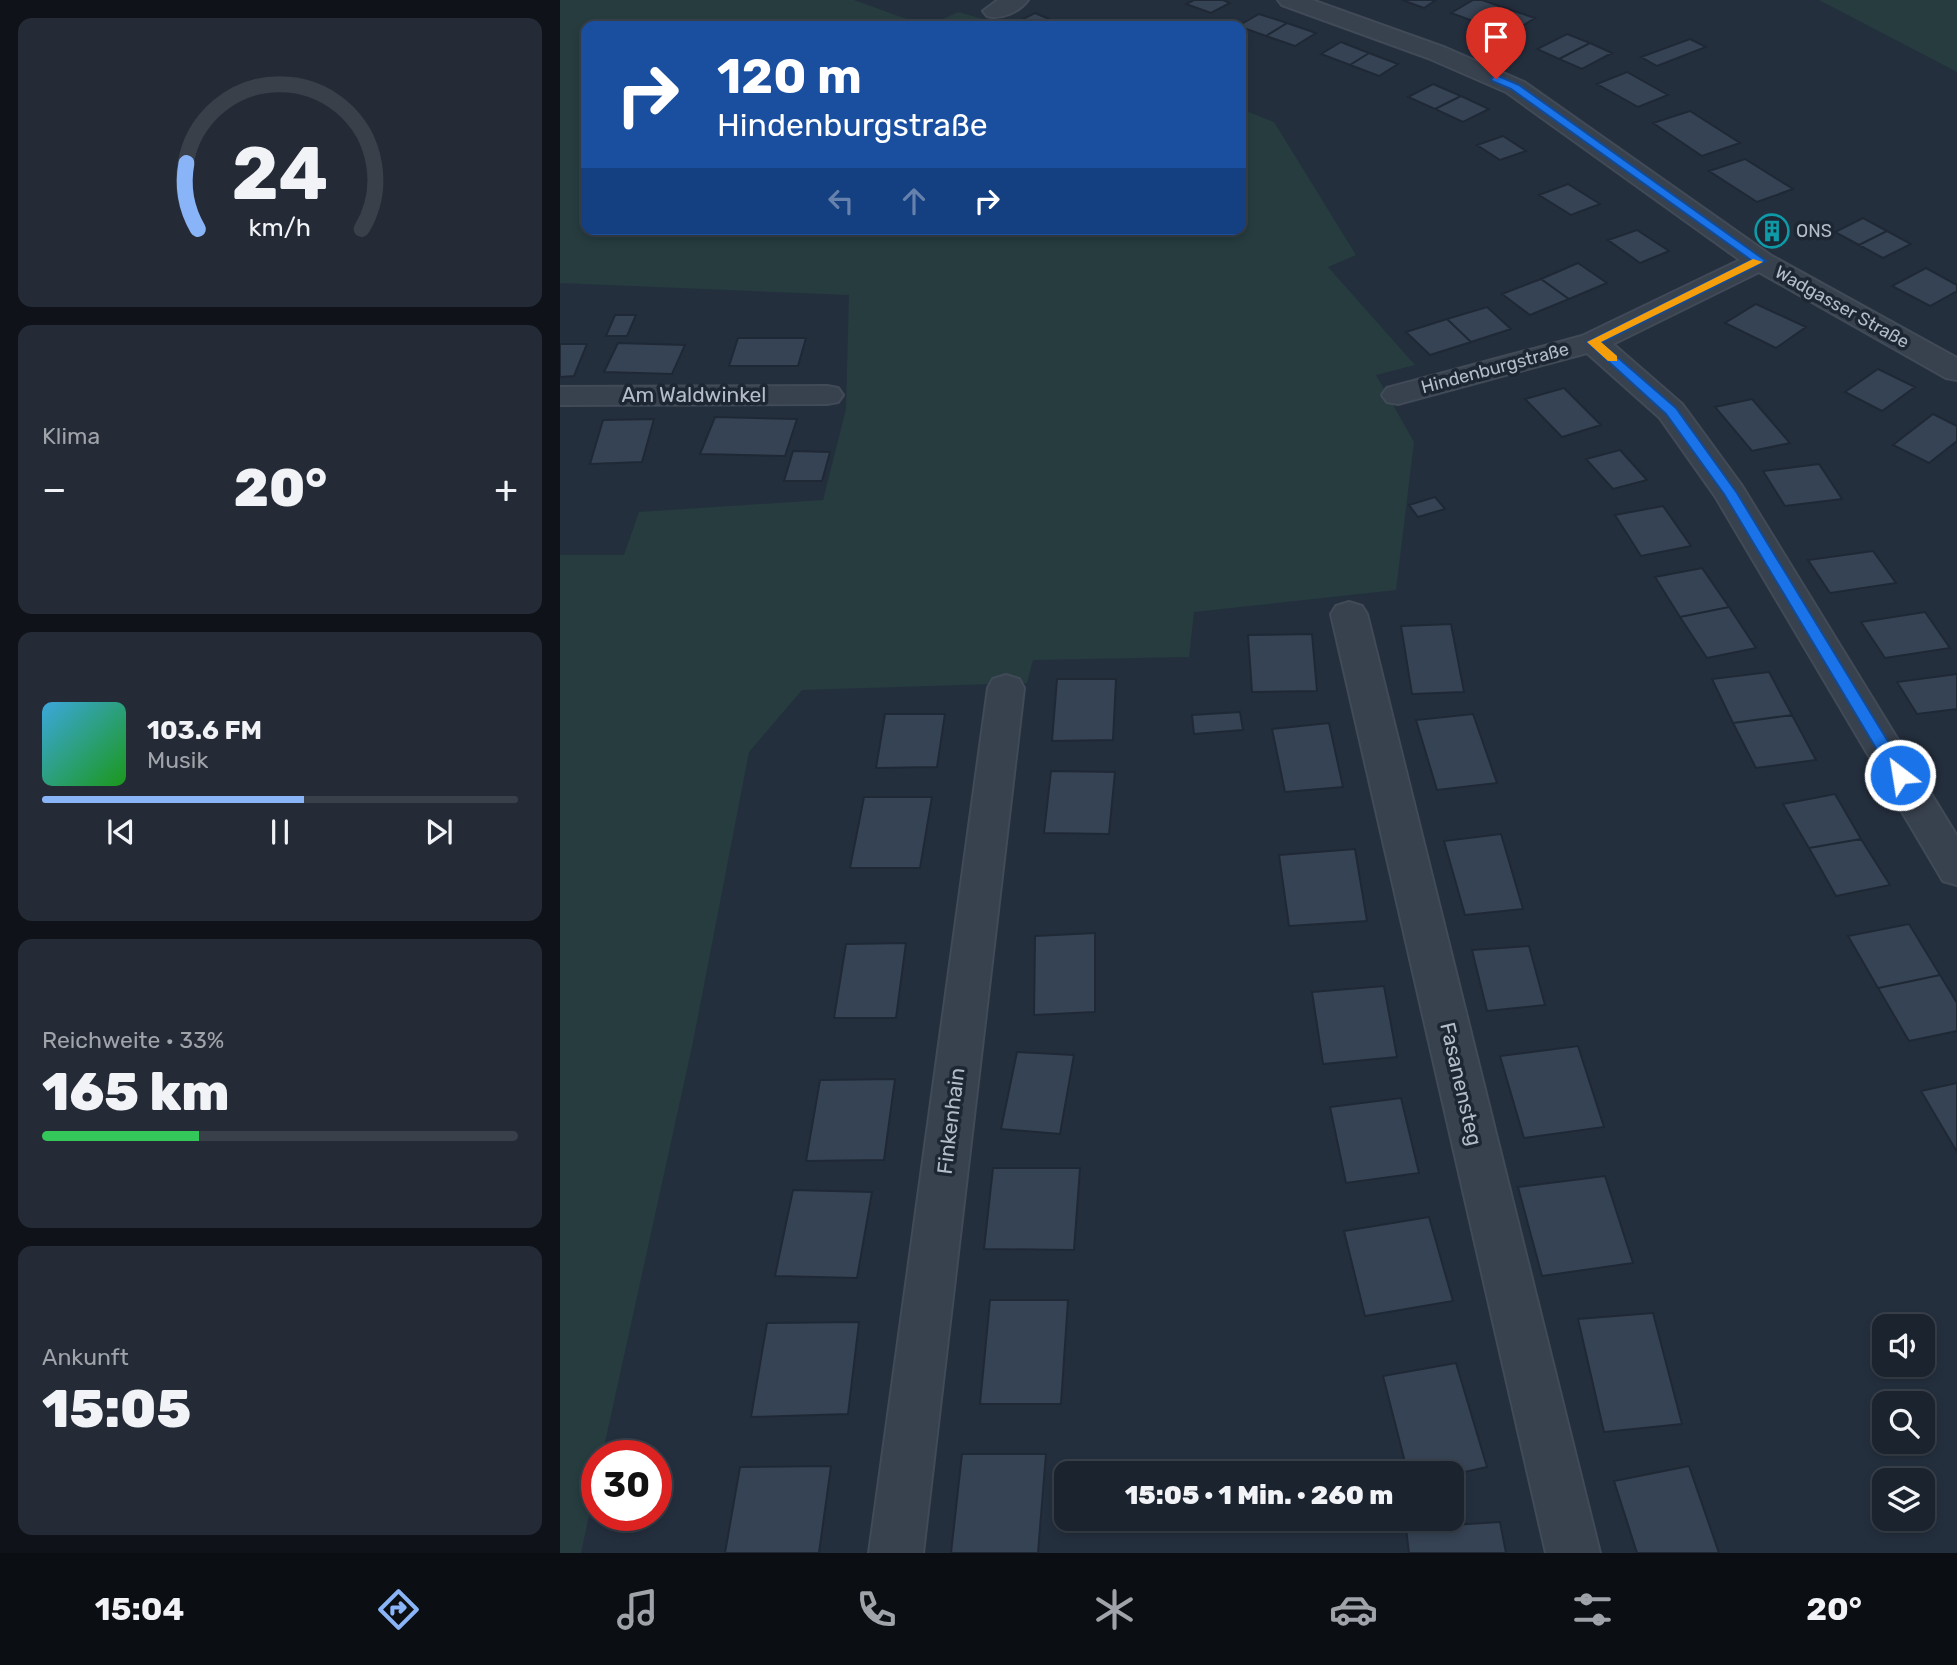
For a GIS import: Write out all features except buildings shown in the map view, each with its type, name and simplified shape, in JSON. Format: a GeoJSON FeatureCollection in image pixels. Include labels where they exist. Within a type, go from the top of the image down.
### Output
{"type":"FeatureCollection","features":[{"type":"Feature","properties":{"kind":"street","name":"Wadgasser Straße"},"geometry":{"type":"LineString","coordinates":[[1290,0],[1437,53],[1515,87],[1760,261],[1957,371]]}},
{"type":"Feature","properties":{"kind":"street","name":"Hindenburgstraße"},"geometry":{"type":"LineString","coordinates":[[1398,395],[1593,342],[1760,261]]}},
{"type":"Feature","properties":{"kind":"street","name":"Hindenburgstraße"},"geometry":{"type":"LineString","coordinates":[[1593,342],[1671,411],[1723,483],[1957,870]]}},
{"type":"Feature","properties":{"kind":"street","name":"Am Waldwinkel"},"geometry":{"type":"LineString","coordinates":[[560,396],[827,395]]}},
{"type":"Feature","properties":{"kind":"street","name":"Fasanensteg"},"geometry":{"type":"LineString","coordinates":[[1349,614],[1573,1553]]}},
{"type":"Feature","properties":{"kind":"street","name":"Finkenhain"},"geometry":{"type":"LineString","coordinates":[[896,1553],[1006,688]]}},
{"type":"Feature","properties":{"kind":"green space"},"geometry":{"type":"Polygon","coordinates":[[[560,0],[854,0],[912,21],[581,21],[581,235],[1246,235],[1246,111],[1274,122],[1356,255],[1328,267],[1415,365],[1376,375],[1414,442],[1396,590],[1194,612],[1189,657],[1033,660],[1027,683],[802,690],[749,752],[693,1042],[606,1440],[581,1440],[581,1531],[586,1531],[581,1553],[560,1553],[560,555],[624,555],[639,512],[823,500],[846,409],[849,295],[560,283],[560,0]]]}},
{"type":"Feature","properties":{"kind":"green space"},"geometry":{"type":"Polygon","coordinates":[[[1819,0],[1957,0],[1957,72],[1819,0]]]}},
{"type":"Feature","properties":{"kind":"green space"},"geometry":{"type":"Polygon","coordinates":[[[958,12],[990,21],[939,21],[958,12]]]}},
{"type":"Feature","properties":{"kind":"slow traffic"},"geometry":{"type":"LineString","coordinates":[[1613,358],[1593,342],[1757,262]]}},
{"type":"Feature","properties":{"kind":"place","name":"ONS"},"geometry":{"type":"Point","coordinates":[1772,231]}},
{"type":"Feature","properties":{"kind":"route"},"geometry":{"type":"LineString","coordinates":[[1496,79],[1515,87],[1760,261],[1593,342],[1671,411],[1702,452],[1730,493],[1900,775]]}}]}
